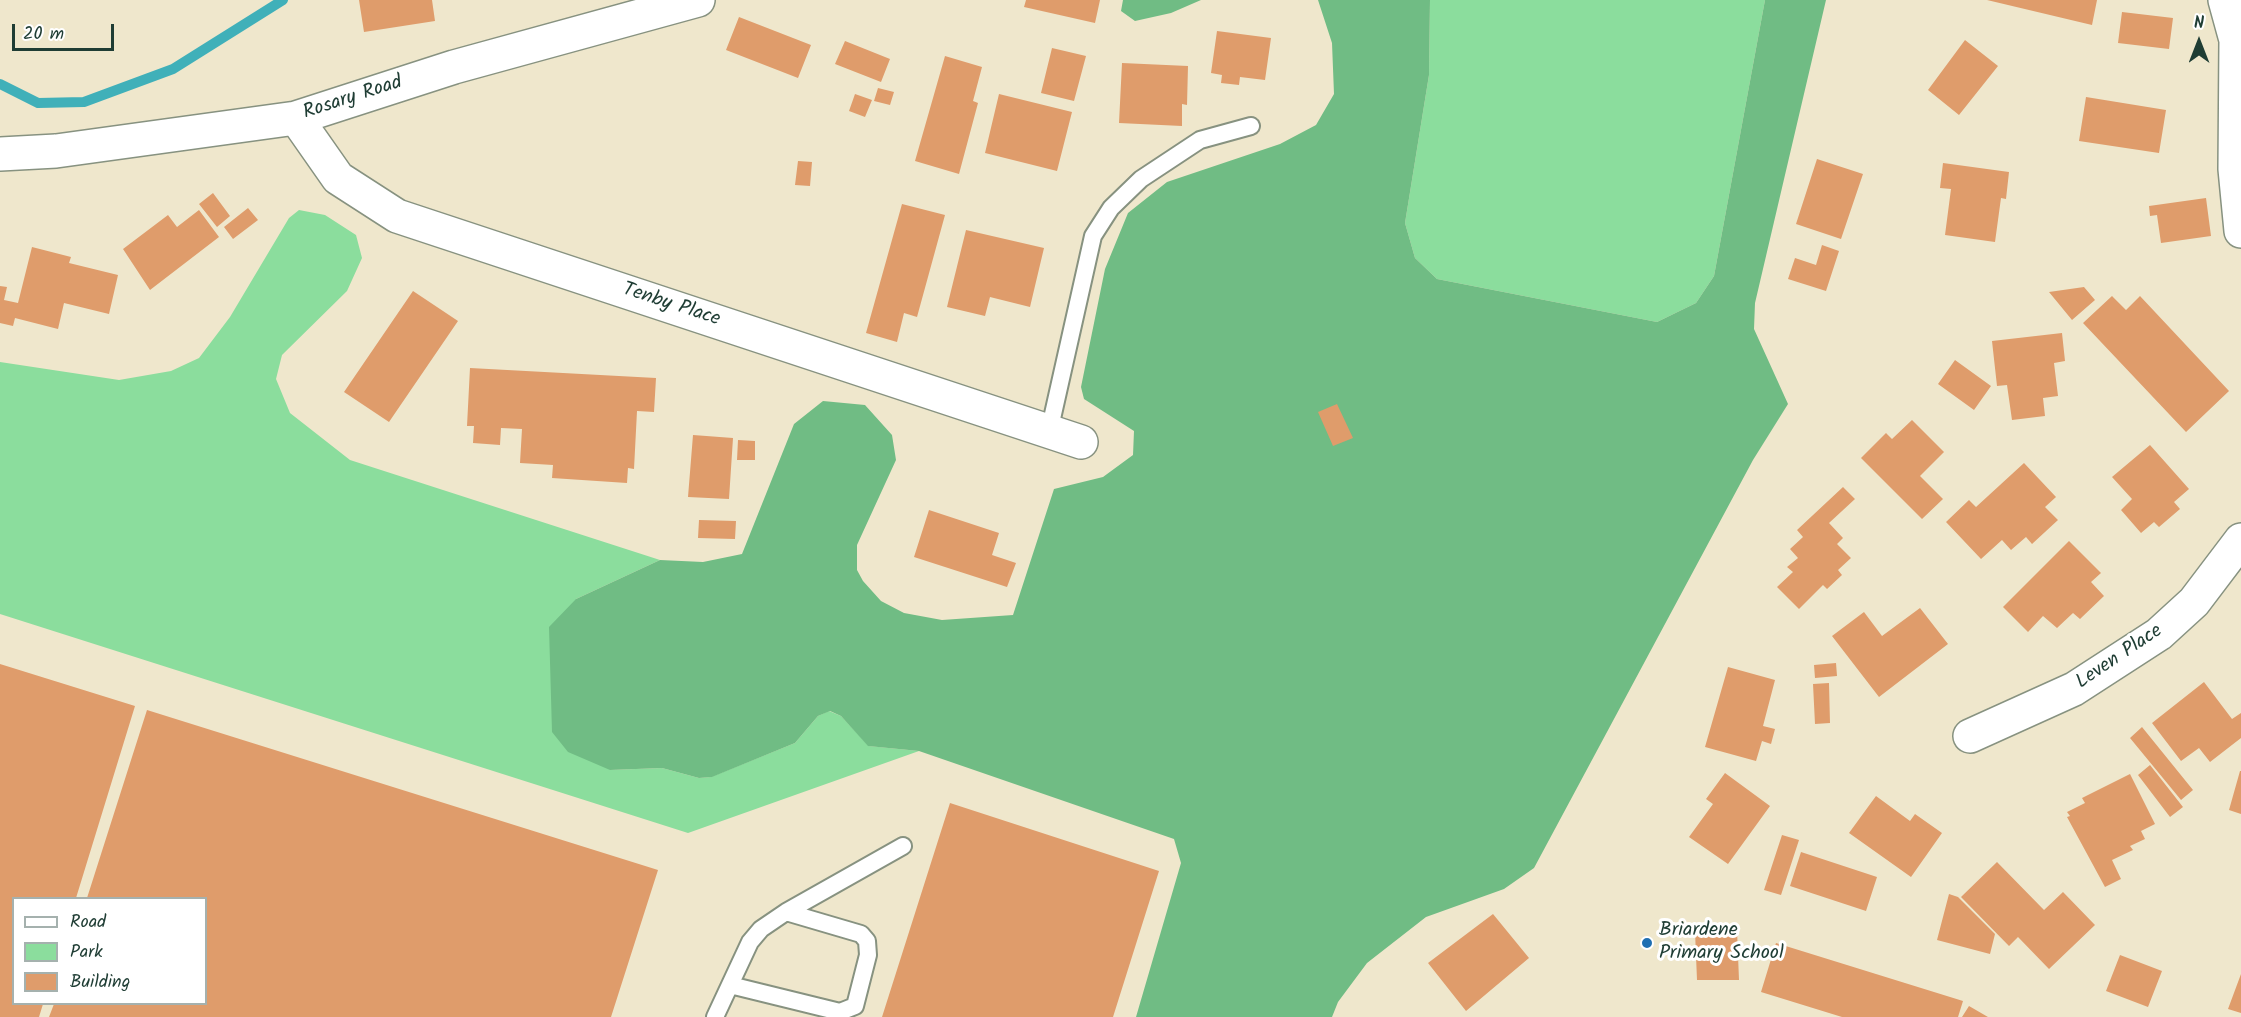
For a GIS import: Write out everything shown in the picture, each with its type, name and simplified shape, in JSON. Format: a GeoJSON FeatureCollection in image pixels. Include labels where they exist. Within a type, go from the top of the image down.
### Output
{"type":"FeatureCollection","features":[{"type":"Feature","properties":{"kind":"street","name":"Rosary Road"},"geometry":{"type":"LineString","coordinates":[[0,154],[56,151],[296,118],[454,67],[698,0]]}},
{"type":"Feature","properties":{"kind":"street"},"geometry":{"type":"LineString","coordinates":[[2224,0],[2236,39],[2235,169],[2241,231]]}},
{"type":"Feature","properties":{"kind":"street","name":"Tenby Place"},"geometry":{"type":"LineString","coordinates":[[296,118],[338,178],[397,216],[1081,442]]}},
{"type":"Feature","properties":{"kind":"street","name":"Leven Place"},"geometry":{"type":"LineString","coordinates":[[1970,736],[2074,690],[2159,634],[2194,602],[2241,540]]}},
{"type":"Feature","properties":{"kind":"lane"},"geometry":{"type":"LineString","coordinates":[[1049,432],[1094,236],[1111,208],[1141,179],[1200,140],[1251,126]]}},
{"type":"Feature","properties":{"kind":"lane"},"geometry":{"type":"LineString","coordinates":[[715,1017],[750,942],[761,929],[786,912],[903,846]]}},
{"type":"Feature","properties":{"kind":"lane"},"geometry":{"type":"LineString","coordinates":[[730,985],[840,1012],[855,1006],[868,955],[867,941],[861,934],[786,912]]}},
{"type":"Feature","properties":{"kind":"green space"},"geometry":{"type":"Polygon","coordinates":[[[1123,0],[1201,0],[1171,13],[1135,21],[1121,11],[1123,0]]]}},
{"type":"Feature","properties":{"kind":"green space"},"geometry":{"type":"Polygon","coordinates":[[[1318,0],[1430,0],[1429,75],[1405,223],[1415,258],[1437,279],[1657,322],[1696,303],[1714,276],[1765,0],[1826,0],[1755,303],[1754,329],[1788,404],[1753,460],[1534,868],[1504,889],[1426,917],[1367,963],[1338,1002],[1332,1017],[1136,1017],[1181,863],[1174,839],[919,751],[868,746],[841,716],[830,711],[818,716],[795,743],[712,777],[699,778],[662,768],[610,770],[568,752],[552,732],[549,627],[576,599],[660,560],[703,562],[742,554],[794,424],[823,401],[865,405],[892,435],[896,460],[857,545],[857,570],[863,581],[881,601],[904,613],[942,620],[1013,615],[1054,489],[1103,477],[1133,455],[1134,431],[1084,399],[1081,387],[1105,269],[1128,213],[1167,182],[1280,144],[1316,125],[1334,94],[1332,43],[1318,0]]]}},
{"type":"Feature","properties":{"kind":"green space"},"geometry":{"type":"Polygon","coordinates":[[[1430,0],[1765,0],[1714,276],[1696,303],[1657,322],[1437,279],[1415,258],[1405,223],[1429,75],[1430,0]]]}},
{"type":"Feature","properties":{"kind":"green space"},"geometry":{"type":"Polygon","coordinates":[[[299,210],[325,215],[356,235],[362,258],[347,291],[282,355],[276,379],[290,413],[350,460],[660,560],[576,599],[610,770],[662,768],[699,778],[711,777],[795,743],[818,716],[829,711],[841,716],[869,746],[919,751],[688,833],[0,614],[0,362],[119,380],[171,371],[199,358],[230,317],[289,218],[299,210]]]}},
{"type":"Feature","properties":{"kind":"building"},"geometry":{"type":"Polygon","coordinates":[[[359,0],[432,0],[435,21],[364,32],[359,0]]]}},
{"type":"Feature","properties":{"kind":"building"},"geometry":{"type":"Polygon","coordinates":[[[1026,0],[1100,0],[1095,23],[1024,7],[1026,0]]]}},
{"type":"Feature","properties":{"kind":"building"},"geometry":{"type":"Polygon","coordinates":[[[1987,0],[2097,0],[2092,25],[1987,0]]]}},
{"type":"Feature","properties":{"kind":"building"},"geometry":{"type":"Polygon","coordinates":[[[2122,12],[2173,18],[2169,49],[2118,43],[2122,12]]]}},
{"type":"Feature","properties":{"kind":"building"},"geometry":{"type":"Polygon","coordinates":[[[739,17],[811,45],[798,78],[726,50],[739,17]]]}},
{"type":"Feature","properties":{"kind":"building"},"geometry":{"type":"Polygon","coordinates":[[[1217,31],[1271,38],[1265,80],[1240,77],[1239,85],[1221,83],[1222,75],[1211,73],[1217,31]]]}},
{"type":"Feature","properties":{"kind":"building"},"geometry":{"type":"Polygon","coordinates":[[[1965,40],[1998,66],[1959,115],[1928,90],[1965,40]]]}},
{"type":"Feature","properties":{"kind":"building"},"geometry":{"type":"Polygon","coordinates":[[[845,41],[890,59],[881,82],[835,64],[845,41]]]}},
{"type":"Feature","properties":{"kind":"building"},"geometry":{"type":"Polygon","coordinates":[[[1052,48],[1086,56],[1074,101],[1041,93],[1052,48]]]}},
{"type":"Feature","properties":{"kind":"building"},"geometry":{"type":"Polygon","coordinates":[[[945,56],[982,67],[973,101],[978,103],[959,174],[915,161],[945,56]]]}},
{"type":"Feature","properties":{"kind":"building"},"geometry":{"type":"Polygon","coordinates":[[[1122,63],[1188,66],[1187,105],[1182,104],[1182,126],[1119,123],[1122,63]]]}},
{"type":"Feature","properties":{"kind":"building"},"geometry":{"type":"Polygon","coordinates":[[[878,88],[894,92],[890,105],[874,101],[878,88]]]}},
{"type":"Feature","properties":{"kind":"building"},"geometry":{"type":"Polygon","coordinates":[[[855,94],[872,100],[865,117],[849,111],[855,94]]]}},
{"type":"Feature","properties":{"kind":"building"},"geometry":{"type":"Polygon","coordinates":[[[999,94],[1072,112],[1057,171],[985,153],[999,94]]]}},
{"type":"Feature","properties":{"kind":"building"},"geometry":{"type":"Polygon","coordinates":[[[2086,97],[2166,110],[2159,153],[2079,141],[2086,97]]]}},
{"type":"Feature","properties":{"kind":"building"},"geometry":{"type":"Polygon","coordinates":[[[1817,159],[1863,174],[1841,239],[1796,224],[1817,159]]]}},
{"type":"Feature","properties":{"kind":"building"},"geometry":{"type":"Polygon","coordinates":[[[798,161],[812,162],[810,186],[795,185],[798,161]]]}},
{"type":"Feature","properties":{"kind":"building"},"geometry":{"type":"Polygon","coordinates":[[[1943,163],[2009,172],[2006,199],[2001,198],[1995,242],[1945,235],[1951,189],[1940,188],[1943,163]]]}},
{"type":"Feature","properties":{"kind":"building"},"geometry":{"type":"Polygon","coordinates":[[[213,193],[230,216],[217,227],[199,204],[213,193]]]}},
{"type":"Feature","properties":{"kind":"building"},"geometry":{"type":"Polygon","coordinates":[[[2206,198],[2211,236],[2161,243],[2157,215],[2150,216],[2149,206],[2206,198]]]}},
{"type":"Feature","properties":{"kind":"building"},"geometry":{"type":"Polygon","coordinates":[[[902,204],[945,215],[917,317],[904,313],[897,342],[866,333],[902,204]]]}},
{"type":"Feature","properties":{"kind":"building"},"geometry":{"type":"Polygon","coordinates":[[[248,208],[258,220],[233,239],[224,227],[248,208]]]}},
{"type":"Feature","properties":{"kind":"building"},"geometry":{"type":"Polygon","coordinates":[[[199,210],[219,237],[150,290],[123,249],[168,215],[177,227],[199,210]]]}},
{"type":"Feature","properties":{"kind":"building"},"geometry":{"type":"Polygon","coordinates":[[[966,230],[1044,248],[1030,307],[990,297],[985,316],[947,307],[966,230]]]}},
{"type":"Feature","properties":{"kind":"building"},"geometry":{"type":"Polygon","coordinates":[[[1822,245],[1839,251],[1826,291],[1788,279],[1795,258],[1816,265],[1822,245]]]}},
{"type":"Feature","properties":{"kind":"building"},"geometry":{"type":"Polygon","coordinates":[[[32,247],[71,257],[69,263],[118,275],[109,314],[64,303],[58,329],[15,318],[13,326],[0,323],[0,286],[7,287],[4,300],[18,303],[32,247]]]}},
{"type":"Feature","properties":{"kind":"building"},"geometry":{"type":"Polygon","coordinates":[[[2084,287],[2095,300],[2072,320],[2049,292],[2084,287]]]}},
{"type":"Feature","properties":{"kind":"building"},"geometry":{"type":"Polygon","coordinates":[[[413,291],[458,321],[389,422],[344,392],[413,291]]]}},
{"type":"Feature","properties":{"kind":"building"},"geometry":{"type":"Polygon","coordinates":[[[2112,296],[2126,310],[2140,296],[2229,391],[2186,432],[2083,323],[2112,296]]]}},
{"type":"Feature","properties":{"kind":"building"},"geometry":{"type":"Polygon","coordinates":[[[2062,333],[2065,361],[2054,363],[2058,396],[2043,398],[2045,416],[2012,420],[2007,385],[1997,386],[1992,341],[2062,333]]]}},
{"type":"Feature","properties":{"kind":"building"},"geometry":{"type":"Polygon","coordinates":[[[1955,360],[1991,386],[1974,410],[1938,384],[1955,360]]]}},
{"type":"Feature","properties":{"kind":"building"},"geometry":{"type":"Polygon","coordinates":[[[470,368],[656,378],[654,412],[637,411],[634,469],[628,468],[627,483],[552,478],[553,465],[520,463],[522,429],[501,428],[500,445],[473,443],[474,426],[467,426],[470,368]]]}},
{"type":"Feature","properties":{"kind":"building"},"geometry":{"type":"Polygon","coordinates":[[[1337,404],[1353,438],[1333,446],[1318,412],[1337,404]]]}},
{"type":"Feature","properties":{"kind":"building"},"geometry":{"type":"Polygon","coordinates":[[[1912,420],[1944,452],[1920,476],[1943,499],[1922,519],[1861,458],[1886,433],[1892,439],[1912,420]]]}},
{"type":"Feature","properties":{"kind":"building"},"geometry":{"type":"Polygon","coordinates":[[[693,435],[733,438],[729,499],[688,497],[693,435]]]}},
{"type":"Feature","properties":{"kind":"building"},"geometry":{"type":"Polygon","coordinates":[[[738,440],[755,441],[755,460],[737,460],[738,440]]]}},
{"type":"Feature","properties":{"kind":"building"},"geometry":{"type":"Polygon","coordinates":[[[2150,445],[2189,489],[2174,502],[2180,509],[2159,527],[2154,522],[2141,533],[2121,510],[2132,499],[2112,477],[2150,445]]]}},
{"type":"Feature","properties":{"kind":"building"},"geometry":{"type":"Polygon","coordinates":[[[2024,463],[2056,497],[2045,507],[2058,520],[2032,544],[2026,537],[2011,550],[2002,540],[1981,559],[1946,522],[1969,500],[1976,507],[2024,463]]]}},
{"type":"Feature","properties":{"kind":"building"},"geometry":{"type":"Polygon","coordinates":[[[1843,487],[1855,499],[1829,523],[1843,538],[1837,544],[1851,558],[1838,570],[1842,575],[1827,589],[1823,585],[1799,609],[1777,587],[1793,572],[1787,567],[1798,558],[1790,549],[1803,537],[1797,530],[1843,487]]]}},
{"type":"Feature","properties":{"kind":"building"},"geometry":{"type":"Polygon","coordinates":[[[929,510],[999,533],[992,555],[1016,563],[1007,587],[914,557],[929,510]]]}},
{"type":"Feature","properties":{"kind":"building"},"geometry":{"type":"Polygon","coordinates":[[[699,520],[736,521],[735,539],[698,538],[699,520]]]}},
{"type":"Feature","properties":{"kind":"building"},"geometry":{"type":"Polygon","coordinates":[[[2069,541],[2101,573],[2091,582],[2104,596],[2080,619],[2073,613],[2057,628],[2043,616],[2028,632],[2003,607],[2069,541]]]}},
{"type":"Feature","properties":{"kind":"building"},"geometry":{"type":"Polygon","coordinates":[[[1920,608],[1948,644],[1879,697],[1832,636],[1864,612],[1882,636],[1920,608]]]}},
{"type":"Feature","properties":{"kind":"building"},"geometry":{"type":"Polygon","coordinates":[[[1836,663],[1837,676],[1815,678],[1814,665],[1836,663]]]}},
{"type":"Feature","properties":{"kind":"building"},"geometry":{"type":"Polygon","coordinates":[[[0,664],[135,706],[76,897],[12,897],[12,1005],[43,1005],[39,1017],[0,1017],[0,664]]]}},
{"type":"Feature","properties":{"kind":"building"},"geometry":{"type":"Polygon","coordinates":[[[1728,667],[1775,680],[1763,726],[1775,729],[1771,744],[1762,741],[1756,761],[1705,747],[1728,667]]]}},
{"type":"Feature","properties":{"kind":"building"},"geometry":{"type":"Polygon","coordinates":[[[2204,682],[2232,719],[2241,713],[2241,738],[2210,762],[2199,748],[2181,761],[2152,723],[2204,682]]]}},
{"type":"Feature","properties":{"kind":"building"},"geometry":{"type":"Polygon","coordinates":[[[1829,683],[1830,723],[1815,724],[1813,684],[1829,683]]]}},
{"type":"Feature","properties":{"kind":"building"},"geometry":{"type":"Polygon","coordinates":[[[147,710],[658,870],[611,1017],[49,1017],[54,1005],[207,1005],[207,897],[87,897],[147,710]]]}},
{"type":"Feature","properties":{"kind":"building"},"geometry":{"type":"Polygon","coordinates":[[[2142,727],[2193,790],[2181,800],[2130,738],[2142,727]]]}},
{"type":"Feature","properties":{"kind":"building"},"geometry":{"type":"Polygon","coordinates":[[[2150,765],[2183,807],[2170,817],[2138,775],[2150,765]]]}},
{"type":"Feature","properties":{"kind":"building"},"geometry":{"type":"Polygon","coordinates":[[[2241,771],[2241,814],[2229,810],[2241,771]]]}},
{"type":"Feature","properties":{"kind":"building"},"geometry":{"type":"Polygon","coordinates":[[[1725,773],[1770,806],[1728,864],[1689,837],[1713,804],[1706,799],[1725,773]]]}},
{"type":"Feature","properties":{"kind":"building"},"geometry":{"type":"Polygon","coordinates":[[[2130,774],[2155,824],[2141,831],[2145,839],[2130,846],[2133,850],[2112,860],[2121,879],[2105,887],[2067,817],[2070,816],[2067,812],[2085,803],[2082,798],[2130,774]]]}},
{"type":"Feature","properties":{"kind":"building"},"geometry":{"type":"Polygon","coordinates":[[[1876,796],[1910,821],[1915,814],[1942,833],[1911,877],[1849,833],[1876,796]]]}},
{"type":"Feature","properties":{"kind":"building"},"geometry":{"type":"Polygon","coordinates":[[[950,803],[1159,871],[1113,1017],[882,1017],[950,803]]]}},
{"type":"Feature","properties":{"kind":"building"},"geometry":{"type":"Polygon","coordinates":[[[1782,835],[1799,840],[1781,895],[1764,890],[1782,835]]]}},
{"type":"Feature","properties":{"kind":"building"},"geometry":{"type":"Polygon","coordinates":[[[1801,852],[1877,877],[1866,911],[1790,886],[1801,852]]]}},
{"type":"Feature","properties":{"kind":"building"},"geometry":{"type":"Polygon","coordinates":[[[1997,862],[2044,910],[2063,892],[2095,925],[2049,969],[2018,937],[2009,946],[1961,897],[1997,862]]]}},
{"type":"Feature","properties":{"kind":"building"},"geometry":{"type":"Polygon","coordinates":[[[1949,894],[1958,897],[1995,934],[1990,954],[1937,940],[1949,894]]]}},
{"type":"Feature","properties":{"kind":"building"},"geometry":{"type":"Polygon","coordinates":[[[1493,914],[1529,958],[1466,1011],[1428,963],[1493,914]]]}},
{"type":"Feature","properties":{"kind":"building"},"geometry":{"type":"Polygon","coordinates":[[[1737,930],[1739,980],[1697,980],[1695,931],[1737,930]]]}},
{"type":"Feature","properties":{"kind":"building"},"geometry":{"type":"Polygon","coordinates":[[[1776,943],[1963,1001],[1958,1017],[1842,1017],[1761,992],[1776,943]]]}},
{"type":"Feature","properties":{"kind":"building"},"geometry":{"type":"Polygon","coordinates":[[[2120,955],[2162,971],[2148,1007],[2106,991],[2120,955]]]}},
{"type":"Feature","properties":{"kind":"building"},"geometry":{"type":"Polygon","coordinates":[[[2241,974],[2241,1013],[2228,1009],[2241,974]]]}},
{"type":"Feature","properties":{"kind":"building"},"geometry":{"type":"Polygon","coordinates":[[[1969,1006],[1988,1017],[1962,1017],[1969,1006]]]}},
{"type":"Feature","properties":{"kind":"waterway"},"geometry":{"type":"LineString","coordinates":[[0,84],[38,103],[84,102],[173,69],[283,0]]}},
{"type":"Feature","properties":{"kind":"place","name":"Briardene Primary School"},"geometry":{"type":"Point","coordinates":[1647,943]}}]}
